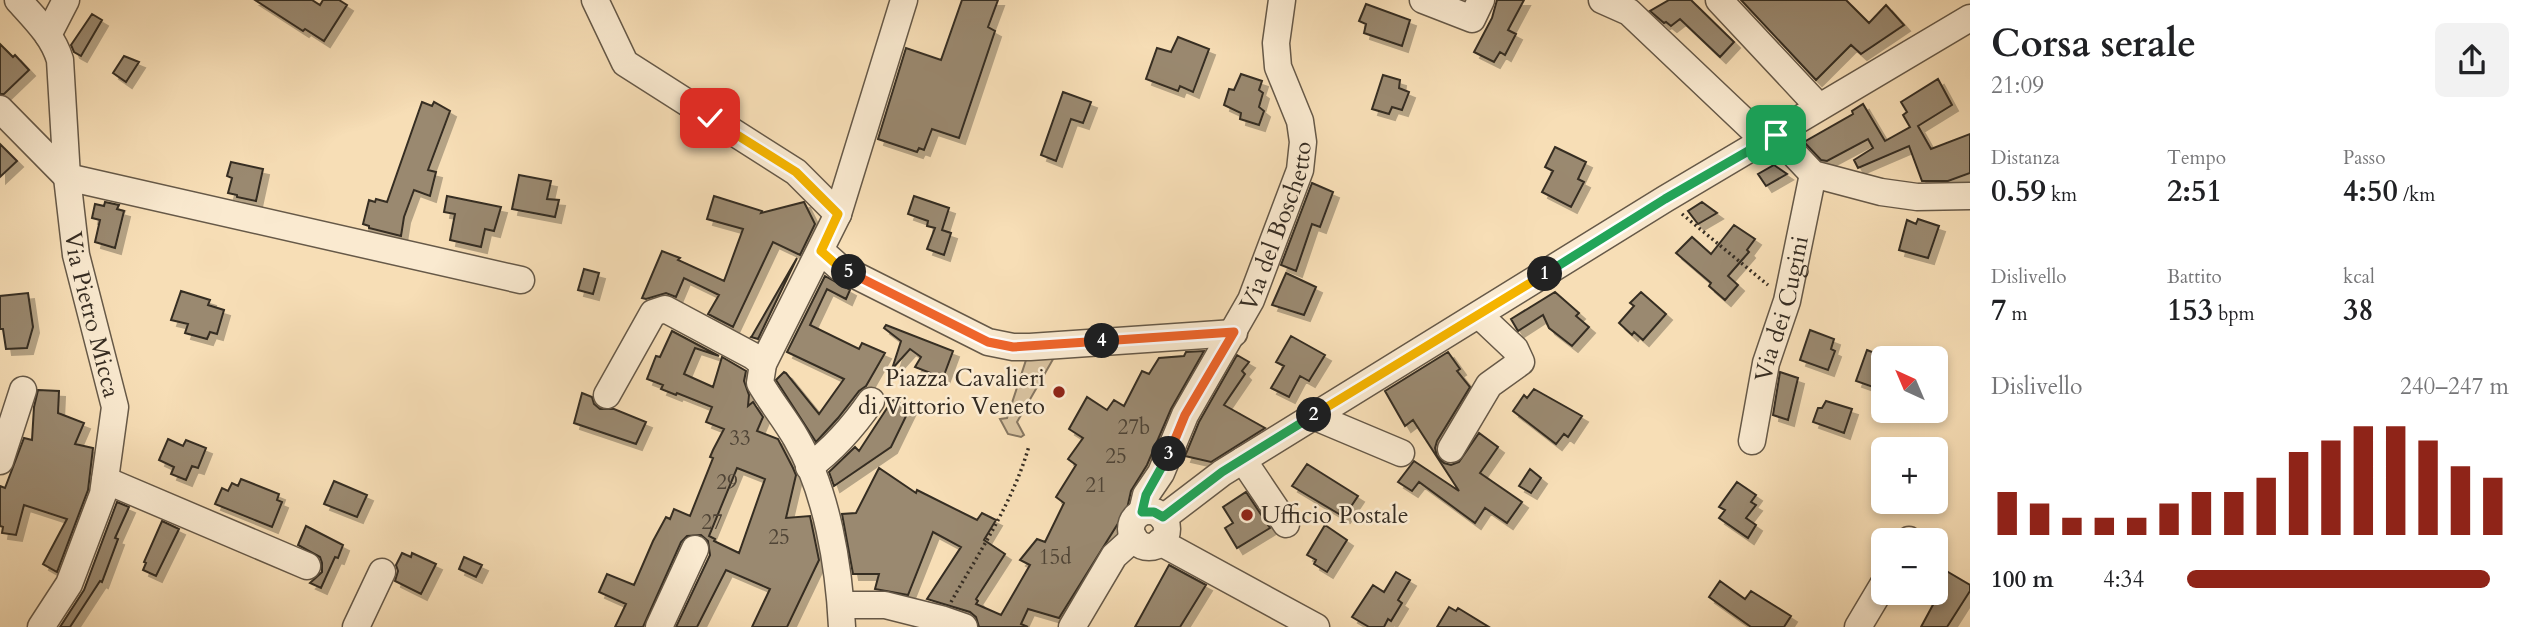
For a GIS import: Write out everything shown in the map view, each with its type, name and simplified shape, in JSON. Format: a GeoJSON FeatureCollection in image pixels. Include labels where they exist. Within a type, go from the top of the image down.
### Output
{"type":"FeatureCollection","features":[{"type":"Feature","properties":{"kind":"street","name":"Via Pietro Micca"},"geometry":{"type":"LineString","coordinates":[[18,0],[48,35],[60,60],[67,177],[76,255],[115,407],[103,495],[69,584],[41,627]]}},
{"type":"Feature","properties":{"kind":"street"},"geometry":{"type":"LineString","coordinates":[[48,35],[66,0]]}},
{"type":"Feature","properties":{"kind":"street"},"geometry":{"type":"LineString","coordinates":[[595,0],[625,63],[796,172],[838,214]]}},
{"type":"Feature","properties":{"kind":"street"},"geometry":{"type":"LineString","coordinates":[[904,0],[838,214],[763,364],[760,383],[797,438],[826,512],[841,616],[885,605],[953,623]]}},
{"type":"Feature","properties":{"kind":"street","name":"Via del Boschetto"},"geometry":{"type":"LineString","coordinates":[[1150,528],[1146,495],[1161,473],[1185,415],[1251,300],[1300,170],[1303,142],[1300,121],[1278,67],[1276,43],[1282,0]]}},
{"type":"Feature","properties":{"kind":"street"},"geometry":{"type":"LineString","coordinates":[[1423,0],[1472,19],[1481,0]]}},
{"type":"Feature","properties":{"kind":"street"},"geometry":{"type":"LineString","coordinates":[[1602,0],[1629,12],[1813,174],[1881,192],[1917,197],[1970,196]]}},
{"type":"Feature","properties":{"kind":"street"},"geometry":{"type":"LineString","coordinates":[[1719,0],[1819,107]]}},
{"type":"Feature","properties":{"kind":"street"},"geometry":{"type":"LineString","coordinates":[[1072,627],[1114,556],[1192,493],[1665,199],[1970,18]]}},
{"type":"Feature","properties":{"kind":"street"},"geometry":{"type":"LineString","coordinates":[[0,108],[67,177],[521,280]]}},
{"type":"Feature","properties":{"kind":"street","name":"Via dei Cugini"},"geometry":{"type":"LineString","coordinates":[[1752,440],[1766,363],[1787,301],[1813,174]]}},
{"type":"Feature","properties":{"kind":"street"},"geometry":{"type":"LineString","coordinates":[[821,251],[839,267],[988,342],[1013,347],[1234,332]]}},
{"type":"Feature","properties":{"kind":"street"},"geometry":{"type":"LineString","coordinates":[[607,395],[653,313],[665,309],[754,356],[763,364]]}},
{"type":"Feature","properties":{"kind":"street"},"geometry":{"type":"LineString","coordinates":[[1451,449],[1489,385],[1521,362],[1515,349],[1479,315]]}},
{"type":"Feature","properties":{"kind":"street"},"geometry":{"type":"LineString","coordinates":[[0,461],[23,390]]}},
{"type":"Feature","properties":{"kind":"street"},"geometry":{"type":"LineString","coordinates":[[809,467],[829,453],[846,435],[871,401]]}},
{"type":"Feature","properties":{"kind":"street"},"geometry":{"type":"LineString","coordinates":[[1313,416],[1401,453]]}},
{"type":"Feature","properties":{"kind":"street"},"geometry":{"type":"LineString","coordinates":[[1243,460],[1286,524]]}},
{"type":"Feature","properties":{"kind":"street"},"geometry":{"type":"LineString","coordinates":[[105,480],[307,566]]}},
{"type":"Feature","properties":{"kind":"street"},"geometry":{"type":"LineString","coordinates":[[1150,528],[1316,627]]}},
{"type":"Feature","properties":{"kind":"street"},"geometry":{"type":"LineString","coordinates":[[661,626],[695,549]]}},
{"type":"Feature","properties":{"kind":"street"},"geometry":{"type":"LineString","coordinates":[[356,627],[382,572]]}},
{"type":"Feature","properties":{"kind":"street"},"geometry":{"type":"LineString","coordinates":[[1858,627],[1871,605]]}},
{"type":"Feature","properties":{"kind":"path"},"geometry":{"type":"LineString","coordinates":[[1665,199],[1787,301]]}},
{"type":"Feature","properties":{"kind":"path"},"geometry":{"type":"LineString","coordinates":[[953,623],[995,526],[1020,477],[1029,446]]}},
{"type":"Feature","properties":{"kind":"shaded area"},"geometry":{"type":"Polygon","coordinates":[[[1028,354],[1056,354],[1017,422],[1024,435],[1021,437],[1008,434],[1000,419],[1007,418],[1028,354]]]}},
{"type":"Feature","properties":{"kind":"building"},"geometry":{"type":"Polygon","coordinates":[[[255,0],[312,0],[320,5],[323,0],[339,0],[347,5],[324,41],[305,29],[303,31],[255,0]]]}},
{"type":"Feature","properties":{"kind":"building"},"geometry":{"type":"Polygon","coordinates":[[[962,0],[998,0],[988,27],[995,31],[959,138],[932,129],[924,150],[919,148],[917,152],[878,139],[906,48],[941,60],[962,0]]]}},
{"type":"Feature","properties":{"kind":"building"},"geometry":{"type":"Polygon","coordinates":[[[1497,0],[1524,0],[1508,30],[1516,34],[1505,55],[1500,52],[1494,62],[1474,52],[1492,18],[1497,0]]]}},
{"type":"Feature","properties":{"kind":"building"},"geometry":{"type":"Polygon","coordinates":[[[1669,0],[1691,0],[1734,42],[1720,57],[1680,19],[1671,26],[1664,23],[1650,11],[1669,0]]]}},
{"type":"Feature","properties":{"kind":"building"},"geometry":{"type":"Polygon","coordinates":[[[1741,0],[1846,0],[1869,23],[1886,5],[1904,25],[1861,54],[1851,45],[1816,80],[1741,0]]]}},
{"type":"Feature","properties":{"kind":"building"},"geometry":{"type":"Polygon","coordinates":[[[1366,4],[1410,20],[1402,46],[1364,33],[1366,24],[1359,21],[1366,4]]]}},
{"type":"Feature","properties":{"kind":"building"},"geometry":{"type":"Polygon","coordinates":[[[92,14],[102,20],[81,56],[74,52],[71,45],[92,14]]]}},
{"type":"Feature","properties":{"kind":"building"},"geometry":{"type":"Polygon","coordinates":[[[1178,37],[1209,49],[1193,92],[1180,86],[1178,91],[1146,79],[1157,48],[1171,52],[1178,37]]]}},
{"type":"Feature","properties":{"kind":"building"},"geometry":{"type":"Polygon","coordinates":[[[0,44],[29,70],[4,94],[0,94],[0,44]]]}},
{"type":"Feature","properties":{"kind":"building"},"geometry":{"type":"Polygon","coordinates":[[[124,56],[139,62],[126,82],[113,73],[124,56]]]}},
{"type":"Feature","properties":{"kind":"building"},"geometry":{"type":"Polygon","coordinates":[[[1241,74],[1262,81],[1259,90],[1263,93],[1259,107],[1264,111],[1259,125],[1240,119],[1241,113],[1224,105],[1229,89],[1234,90],[1241,74]]]}},
{"type":"Feature","properties":{"kind":"building"},"geometry":{"type":"Polygon","coordinates":[[[1383,75],[1400,80],[1399,88],[1409,92],[1402,110],[1392,107],[1389,114],[1372,109],[1383,75]]]}},
{"type":"Feature","properties":{"kind":"building"},"geometry":{"type":"Polygon","coordinates":[[[1938,79],[1952,105],[1918,126],[1931,149],[1970,134],[1970,173],[1948,181],[1922,181],[1909,146],[1858,168],[1854,160],[1873,148],[1868,139],[1827,161],[1821,160],[1804,142],[1853,114],[1852,111],[1863,104],[1885,141],[1910,127],[1903,115],[1907,112],[1901,102],[1938,79]]]}},
{"type":"Feature","properties":{"kind":"building"},"geometry":{"type":"Polygon","coordinates":[[[1063,92],[1091,102],[1083,123],[1071,119],[1056,161],[1041,155],[1063,92]]]}},
{"type":"Feature","properties":{"kind":"building"},"geometry":{"type":"Polygon","coordinates":[[[422,102],[432,106],[434,102],[450,111],[428,170],[436,172],[430,196],[414,190],[404,217],[401,236],[369,228],[363,224],[369,200],[387,202],[422,102]]]}},
{"type":"Feature","properties":{"kind":"building"},"geometry":{"type":"Polygon","coordinates":[[[0,144],[17,161],[0,177],[0,144]]]}},
{"type":"Feature","properties":{"kind":"building"},"geometry":{"type":"Polygon","coordinates":[[[1555,147],[1586,162],[1578,179],[1584,182],[1571,207],[1542,192],[1553,171],[1545,167],[1555,147]]]}},
{"type":"Feature","properties":{"kind":"building"},"geometry":{"type":"Polygon","coordinates":[[[231,162],[263,169],[256,201],[228,193],[232,178],[227,176],[231,162]]]}},
{"type":"Feature","properties":{"kind":"building"},"geometry":{"type":"Polygon","coordinates":[[[1774,165],[1787,174],[1766,186],[1758,174],[1774,165]]]}},
{"type":"Feature","properties":{"kind":"building"},"geometry":{"type":"Polygon","coordinates":[[[519,175],[551,181],[547,199],[559,200],[555,217],[512,209],[519,175]]]}},
{"type":"Feature","properties":{"kind":"building"},"geometry":{"type":"Polygon","coordinates":[[[1312,183],[1333,192],[1320,227],[1312,224],[1296,271],[1281,265],[1312,183]]]}},
{"type":"Feature","properties":{"kind":"building"},"geometry":{"type":"Polygon","coordinates":[[[447,196],[501,207],[494,231],[485,229],[481,247],[450,240],[455,214],[444,212],[447,196]]]}},
{"type":"Feature","properties":{"kind":"building"},"geometry":{"type":"Polygon","coordinates":[[[714,196],[762,211],[761,213],[804,202],[815,224],[800,255],[773,242],[733,327],[708,314],[719,295],[684,278],[676,297],[666,293],[642,298],[662,251],[724,281],[743,229],[707,219],[714,196]]]}},
{"type":"Feature","properties":{"kind":"building"},"geometry":{"type":"Polygon","coordinates":[[[914,196],[949,208],[942,230],[951,233],[944,255],[927,249],[935,228],[927,226],[928,221],[908,214],[914,196]]]}},
{"type":"Feature","properties":{"kind":"building"},"geometry":{"type":"Polygon","coordinates":[[[105,202],[119,205],[117,209],[124,211],[115,248],[95,242],[100,220],[92,218],[95,204],[104,206],[105,202]]]}},
{"type":"Feature","properties":{"kind":"building"},"geometry":{"type":"Polygon","coordinates":[[[1702,202],[1717,213],[1698,224],[1688,211],[1702,202]]]}},
{"type":"Feature","properties":{"kind":"building"},"geometry":{"type":"Polygon","coordinates":[[[1918,219],[1939,226],[1928,258],[1899,250],[1907,220],[1916,224],[1918,219]]]}},
{"type":"Feature","properties":{"kind":"building"},"geometry":{"type":"Polygon","coordinates":[[[1734,225],[1755,239],[1747,250],[1749,252],[1728,276],[1738,285],[1725,300],[1709,286],[1711,283],[1676,253],[1692,237],[1711,254],[1734,225]]]}},
{"type":"Feature","properties":{"kind":"building"},"geometry":{"type":"Polygon","coordinates":[[[797,258],[758,339],[751,337],[752,336],[797,258]]]}},
{"type":"Feature","properties":{"kind":"building"},"geometry":{"type":"Polygon","coordinates":[[[584,269],[599,273],[593,294],[578,290],[584,269]]]}},
{"type":"Feature","properties":{"kind":"building"},"geometry":{"type":"Polygon","coordinates":[[[1286,273],[1316,287],[1304,315],[1272,305],[1286,273]]]}},
{"type":"Feature","properties":{"kind":"building"},"geometry":{"type":"Polygon","coordinates":[[[825,276],[850,290],[846,299],[827,289],[810,325],[859,349],[862,343],[885,353],[866,386],[816,442],[776,380],[786,373],[819,414],[844,379],[787,352],[825,276]]]}},
{"type":"Feature","properties":{"kind":"building"},"geometry":{"type":"Polygon","coordinates":[[[181,291],[210,300],[208,305],[224,310],[217,334],[210,332],[207,339],[185,333],[188,324],[171,320],[181,291]]]}},
{"type":"Feature","properties":{"kind":"building"},"geometry":{"type":"Polygon","coordinates":[[[1555,292],[1579,313],[1576,316],[1589,327],[1572,346],[1549,328],[1543,315],[1518,331],[1511,319],[1555,292]]]}},
{"type":"Feature","properties":{"kind":"building"},"geometry":{"type":"Polygon","coordinates":[[[1641,292],[1666,314],[1643,340],[1634,332],[1632,335],[1619,323],[1634,306],[1630,303],[1641,292]]]}},
{"type":"Feature","properties":{"kind":"building"},"geometry":{"type":"Polygon","coordinates":[[[28,293],[33,327],[27,348],[6,349],[3,329],[0,329],[0,296],[28,293]]]}},
{"type":"Feature","properties":{"kind":"building"},"geometry":{"type":"Polygon","coordinates":[[[886,325],[953,351],[943,378],[915,367],[921,357],[910,349],[892,369],[901,341],[884,328],[886,325]]]}},
{"type":"Feature","properties":{"kind":"building"},"geometry":{"type":"Polygon","coordinates":[[[1810,330],[1834,339],[1831,349],[1835,351],[1828,370],[1800,360],[1810,330]]]}},
{"type":"Feature","properties":{"kind":"building"},"geometry":{"type":"Polygon","coordinates":[[[672,331],[719,356],[695,348],[684,374],[713,387],[722,357],[746,371],[744,381],[749,395],[748,406],[753,402],[763,417],[757,431],[778,439],[793,468],[796,475],[786,518],[810,516],[819,560],[787,627],[752,627],[770,589],[726,570],[697,627],[676,627],[710,555],[708,541],[701,535],[687,536],[681,542],[643,627],[615,627],[626,604],[599,592],[607,574],[634,585],[666,517],[670,519],[674,509],[690,516],[713,458],[710,457],[724,429],[706,422],[712,407],[661,389],[663,385],[647,379],[656,356],[660,357],[672,331]],[[737,468],[709,536],[715,539],[714,541],[739,553],[765,479],[737,468]]]}},
{"type":"Feature","properties":{"kind":"building"},"geometry":{"type":"Polygon","coordinates":[[[1291,336],[1325,355],[1309,381],[1300,376],[1289,397],[1271,388],[1284,366],[1276,362],[1291,336]]]}},
{"type":"Feature","properties":{"kind":"building"},"geometry":{"type":"Polygon","coordinates":[[[1867,350],[1871,352],[1871,386],[1856,381],[1867,350]]]}},
{"type":"Feature","properties":{"kind":"building"},"geometry":{"type":"Polygon","coordinates":[[[1204,351],[1171,409],[1147,465],[1131,491],[1127,509],[1059,618],[1028,609],[1021,624],[1028,627],[979,627],[976,617],[970,612],[927,599],[961,547],[933,532],[908,595],[875,589],[879,574],[853,574],[842,514],[856,513],[879,468],[916,493],[917,490],[977,520],[982,513],[996,520],[984,540],[1005,554],[976,599],[976,604],[1001,615],[1030,565],[1020,560],[1037,539],[1045,542],[1064,503],[1056,497],[1076,465],[1068,459],[1083,438],[1069,429],[1087,397],[1107,410],[1114,400],[1124,406],[1142,371],[1149,374],[1159,358],[1204,351]]]}},
{"type":"Feature","properties":{"kind":"building"},"geometry":{"type":"Polygon","coordinates":[[[1448,352],[1460,369],[1457,371],[1470,387],[1437,441],[1437,456],[1444,463],[1451,465],[1459,462],[1479,433],[1498,447],[1480,473],[1522,502],[1507,523],[1485,508],[1475,523],[1419,482],[1412,491],[1398,482],[1414,461],[1459,491],[1413,420],[1405,426],[1385,391],[1448,352]]]}},
{"type":"Feature","properties":{"kind":"building"},"geometry":{"type":"Polygon","coordinates":[[[1237,355],[1249,362],[1242,371],[1245,374],[1224,405],[1265,428],[1211,462],[1185,456],[1199,422],[1237,355]]]}},
{"type":"Feature","properties":{"kind":"building"},"geometry":{"type":"Polygon","coordinates":[[[1780,372],[1798,378],[1788,420],[1773,415],[1780,372]]]}},
{"type":"Feature","properties":{"kind":"building"},"geometry":{"type":"Polygon","coordinates":[[[1534,389],[1582,416],[1568,437],[1564,434],[1556,444],[1513,411],[1524,395],[1527,398],[1534,389]]]}},
{"type":"Feature","properties":{"kind":"building"},"geometry":{"type":"Polygon","coordinates":[[[38,390],[59,391],[58,413],[84,423],[75,444],[93,448],[88,490],[57,572],[43,564],[67,519],[24,505],[16,535],[2,533],[3,527],[0,526],[0,486],[5,488],[24,438],[32,440],[38,390]]]}},
{"type":"Feature","properties":{"kind":"building"},"geometry":{"type":"Polygon","coordinates":[[[582,393],[592,397],[594,404],[600,409],[614,409],[646,422],[636,444],[574,423],[582,393]]]}},
{"type":"Feature","properties":{"kind":"building"},"geometry":{"type":"Polygon","coordinates":[[[893,399],[910,408],[891,447],[834,486],[829,472],[855,447],[859,451],[893,399]]]}},
{"type":"Feature","properties":{"kind":"building"},"geometry":{"type":"Polygon","coordinates":[[[1826,401],[1852,409],[1844,433],[1813,422],[1818,408],[1822,408],[1826,401]]]}},
{"type":"Feature","properties":{"kind":"building"},"geometry":{"type":"Polygon","coordinates":[[[168,439],[183,446],[186,440],[206,448],[198,468],[192,466],[186,480],[171,474],[174,467],[159,460],[168,439]]]}},
{"type":"Feature","properties":{"kind":"building"},"geometry":{"type":"Polygon","coordinates":[[[1307,464],[1358,496],[1344,517],[1292,486],[1307,464]]]}},
{"type":"Feature","properties":{"kind":"building"},"geometry":{"type":"Polygon","coordinates":[[[1530,469],[1541,478],[1531,493],[1519,486],[1530,469]]]}},
{"type":"Feature","properties":{"kind":"building"},"geometry":{"type":"Polygon","coordinates":[[[241,479],[279,494],[277,500],[282,502],[272,527],[215,504],[222,488],[228,491],[232,483],[238,486],[241,479]]]}},
{"type":"Feature","properties":{"kind":"building"},"geometry":{"type":"Polygon","coordinates":[[[334,481],[367,495],[357,517],[324,504],[334,481]]]}},
{"type":"Feature","properties":{"kind":"building"},"geometry":{"type":"Polygon","coordinates":[[[1737,482],[1756,495],[1751,502],[1756,505],[1746,518],[1756,525],[1748,538],[1719,518],[1725,510],[1719,507],[1737,482]]]}},
{"type":"Feature","properties":{"kind":"building","name":"Ufficio Postale"},"geometry":{"type":"Polygon","coordinates":[[[1246,492],[1270,528],[1237,548],[1225,528],[1233,523],[1223,507],[1246,492]]]}},
{"type":"Feature","properties":{"kind":"building"},"geometry":{"type":"Polygon","coordinates":[[[117,502],[129,507],[115,538],[118,539],[102,582],[100,581],[70,627],[60,627],[84,590],[117,502]]]}},
{"type":"Feature","properties":{"kind":"building"},"geometry":{"type":"Polygon","coordinates":[[[162,521],[179,529],[156,576],[143,570],[162,521]]]}},
{"type":"Feature","properties":{"kind":"building"},"geometry":{"type":"Polygon","coordinates":[[[1325,525],[1347,540],[1327,572],[1314,564],[1316,560],[1307,555],[1325,525]]]}},
{"type":"Feature","properties":{"kind":"building"},"geometry":{"type":"Polygon","coordinates":[[[306,526],[343,545],[321,588],[310,583],[322,572],[320,557],[298,545],[306,526]]]}},
{"type":"Feature","properties":{"kind":"building"},"geometry":{"type":"Polygon","coordinates":[[[402,553],[411,557],[412,553],[436,564],[421,594],[395,581],[398,571],[396,565],[402,553]]]}},
{"type":"Feature","properties":{"kind":"building"},"geometry":{"type":"Polygon","coordinates":[[[464,557],[482,565],[476,577],[459,569],[464,557]]]}},
{"type":"Feature","properties":{"kind":"building"},"geometry":{"type":"Polygon","coordinates":[[[1169,565],[1206,585],[1180,627],[1135,627],[1169,565]]]}},
{"type":"Feature","properties":{"kind":"building"},"geometry":{"type":"Polygon","coordinates":[[[1396,572],[1410,580],[1398,600],[1402,603],[1391,621],[1388,619],[1384,627],[1369,627],[1352,617],[1373,585],[1384,592],[1396,572]]]}},
{"type":"Feature","properties":{"kind":"building"},"geometry":{"type":"Polygon","coordinates":[[[1948,572],[1970,585],[1970,591],[1947,627],[1921,627],[1933,605],[1948,605],[1948,572]]]}},
{"type":"Feature","properties":{"kind":"building"},"geometry":{"type":"Polygon","coordinates":[[[1720,581],[1745,599],[1751,591],[1791,616],[1784,627],[1751,627],[1709,597],[1720,581]]]}},
{"type":"Feature","properties":{"kind":"building"},"geometry":{"type":"Polygon","coordinates":[[[1449,607],[1456,611],[1458,608],[1489,627],[1437,627],[1449,607]]]}},
{"type":"Feature","properties":{"kind":"place","name":"Piazza Cavalieri di Vittorio Veneto"},"geometry":{"type":"Point","coordinates":[1059,392]}},
{"type":"Feature","properties":{"kind":"place","name":"Ufficio Postale"},"geometry":{"type":"Point","coordinates":[1247,515]}},
{"type":"Feature","properties":{"kind":"route"},"geometry":{"type":"LineString","coordinates":[[710,118],[796,172],[838,214],[821,251],[839,267],[988,342],[1030,347],[1234,332],[1185,415],[1161,473],[1146,495],[1142,512],[1154,512],[1163,517],[1222,472],[1665,199],[1776,135]]}}]}
